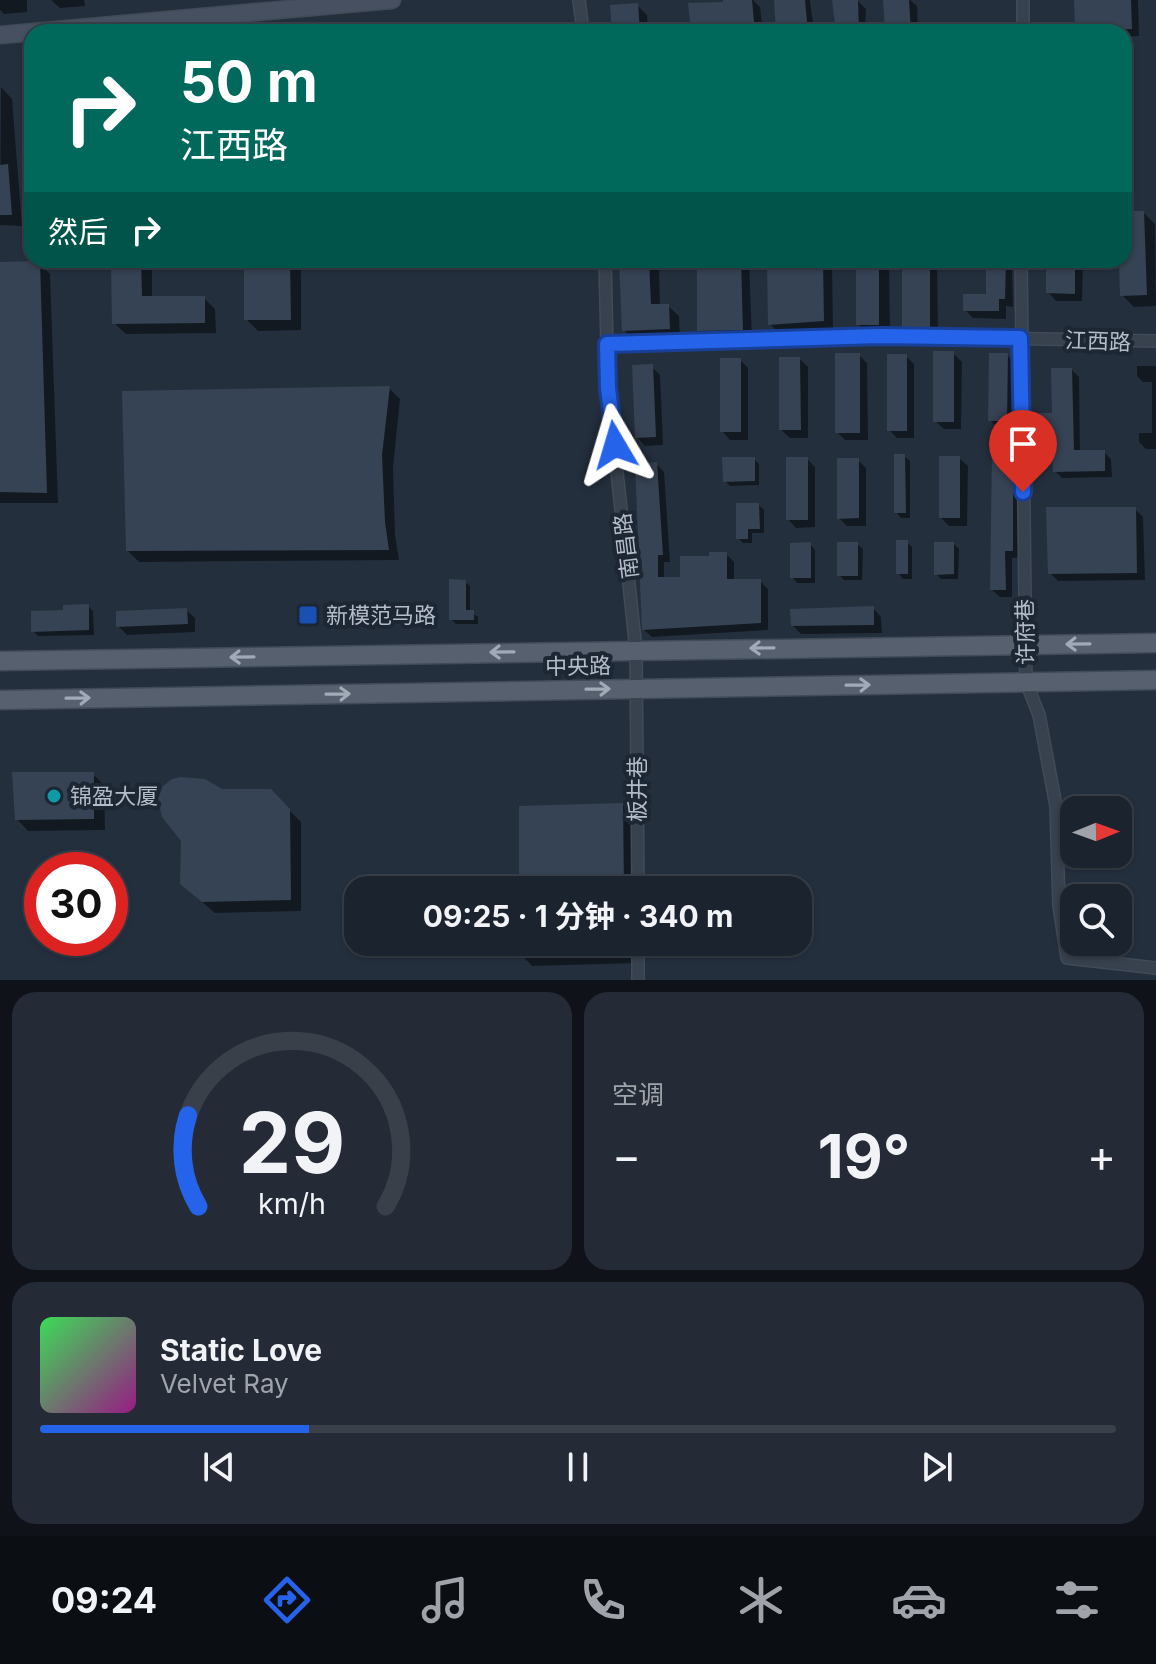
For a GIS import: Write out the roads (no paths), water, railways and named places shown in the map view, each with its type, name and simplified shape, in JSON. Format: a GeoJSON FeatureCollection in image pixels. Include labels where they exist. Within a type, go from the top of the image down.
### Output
{"type":"FeatureCollection","features":[{"type":"Feature","properties":{"kind":"main road","name":"中央路"},"geometry":{"type":"LineString","coordinates":[[0,661],[1156,643]]}},
{"type":"Feature","properties":{"kind":"main road","name":"中央路"},"geometry":{"type":"LineString","coordinates":[[0,700],[1156,680]]}},
{"type":"Feature","properties":{"kind":"street"},"geometry":{"type":"LineString","coordinates":[[123,24],[392,0]]}},
{"type":"Feature","properties":{"kind":"street"},"geometry":{"type":"LineString","coordinates":[[579,0],[582,24]]}},
{"type":"Feature","properties":{"kind":"street"},"geometry":{"type":"LineString","coordinates":[[1023,0],[1023,24]]}},
{"type":"Feature","properties":{"kind":"street"},"geometry":{"type":"LineString","coordinates":[[0,35],[24,33]]}},
{"type":"Feature","properties":{"kind":"street","name":"南昌路"},"geometry":{"type":"LineString","coordinates":[[605,268],[608,388],[636,650],[637,689]]}},
{"type":"Feature","properties":{"kind":"street","name":"许府巷"},"geometry":{"type":"LineString","coordinates":[[1021,268],[1026,682],[1039,715],[1056,806],[1059,906],[1067,958],[1156,968]]}},
{"type":"Feature","properties":{"kind":"street","name":"江西路"},"geometry":{"type":"LineString","coordinates":[[607,344],[880,336],[1156,341]]}},
{"type":"Feature","properties":{"kind":"street","name":"板井巷"},"geometry":{"type":"LineString","coordinates":[[637,689],[638,876]]}},
{"type":"Feature","properties":{"kind":"street"},"geometry":{"type":"LineString","coordinates":[[638,956],[638,980]]}},
{"type":"Feature","properties":{"kind":"place","name":"新模范马路"},"geometry":{"type":"Point","coordinates":[308,615]}},
{"type":"Feature","properties":{"kind":"place","name":"锦盈大厦"},"geometry":{"type":"Point","coordinates":[54,796]}}]}
